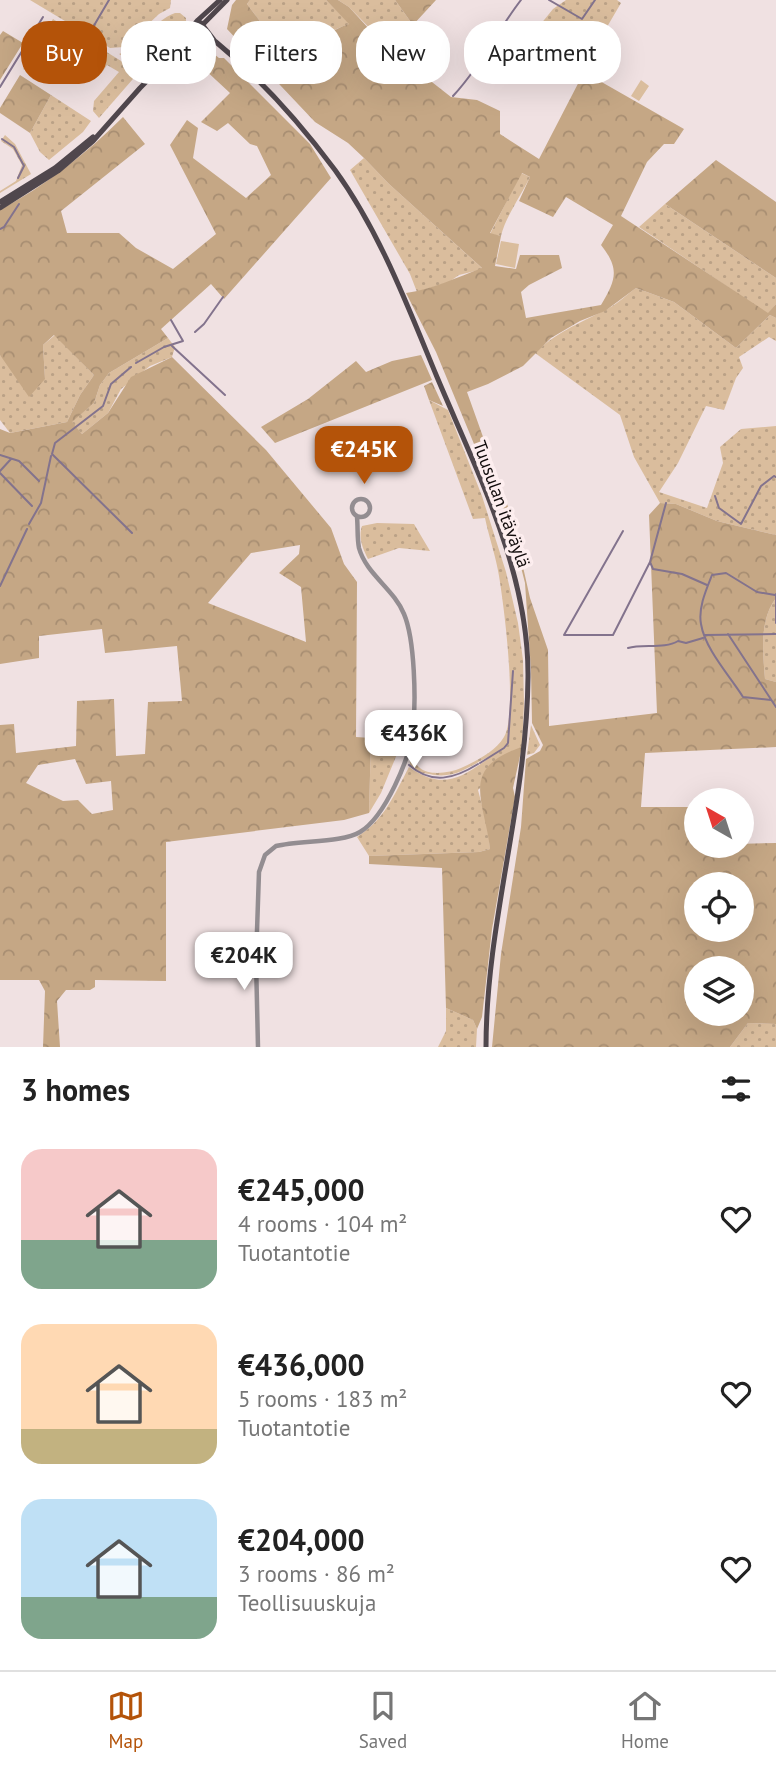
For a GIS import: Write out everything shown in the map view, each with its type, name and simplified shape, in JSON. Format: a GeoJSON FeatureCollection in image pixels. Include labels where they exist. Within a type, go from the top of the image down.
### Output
{"type":"FeatureCollection","features":[{"type":"Feature","properties":{"kind":"main road"},"geometry":{"type":"LineString","coordinates":[[201,21],[220,0]]}},
{"type":"Feature","properties":{"kind":"main road"},"geometry":{"type":"LineString","coordinates":[[202,21],[227,0]]}},
{"type":"Feature","properties":{"kind":"main road","name":"Tuusulan itäväylä"},"geometry":{"type":"LineString","coordinates":[[216,42],[303,128],[360,211],[379,245],[435,371],[492,507],[509,558],[528,665],[526,733],[491,974],[486,1047]]}},
{"type":"Feature","properties":{"kind":"main road"},"geometry":{"type":"LineString","coordinates":[[0,208],[58,172],[93,141],[144,84]]}},
{"type":"Feature","properties":{"kind":"main road"},"geometry":{"type":"LineString","coordinates":[[0,202],[55,168],[104,128]]}},
{"type":"Feature","properties":{"kind":"street"},"geometry":{"type":"LineString","coordinates":[[258,1047],[259,872],[265,855],[282,844],[352,835],[370,824],[387,803],[411,738],[413,707],[409,626],[396,599],[364,561],[359,549],[360,517]]}},
{"type":"Feature","properties":{"kind":"shaded area"},"geometry":{"type":"Polygon","coordinates":[[[30,0],[171,0],[170,8],[152,21],[121,21],[121,47],[107,46],[107,21],[65,21],[30,0]]]}},
{"type":"Feature","properties":{"kind":"shaded area"},"geometry":{"type":"Polygon","coordinates":[[[250,0],[326,0],[350,24],[342,27],[342,21],[260,21],[247,4],[250,0]]]}},
{"type":"Feature","properties":{"kind":"shaded area"},"geometry":{"type":"Polygon","coordinates":[[[338,0],[395,0],[410,21],[363,21],[338,0]]]}},
{"type":"Feature","properties":{"kind":"shaded area"},"geometry":{"type":"Polygon","coordinates":[[[566,0],[617,0],[621,3],[610,21],[543,21],[553,9],[566,0]]]}},
{"type":"Feature","properties":{"kind":"shaded area"},"geometry":{"type":"Polygon","coordinates":[[[180,13],[186,21],[161,21],[180,13]]]}},
{"type":"Feature","properties":{"kind":"shaded area"},"geometry":{"type":"Polygon","coordinates":[[[107,52],[121,61],[121,84],[129,84],[99,118],[93,111],[94,101],[119,72],[107,65],[107,52]]]}},
{"type":"Feature","properties":{"kind":"shaded area"},"geometry":{"type":"Polygon","coordinates":[[[641,80],[649,86],[639,101],[631,96],[641,80]]]}},
{"type":"Feature","properties":{"kind":"shaded area"},"geometry":{"type":"Polygon","coordinates":[[[51,95],[91,121],[83,132],[49,160],[40,152],[30,133],[51,95]]]}},
{"type":"Feature","properties":{"kind":"shaded area"},"geometry":{"type":"Polygon","coordinates":[[[5,135],[15,144],[31,174],[0,193],[16,181],[22,165],[13,149],[1,141],[5,135]]]}},
{"type":"Feature","properties":{"kind":"shaded area"},"geometry":{"type":"Polygon","coordinates":[[[364,158],[483,269],[459,275],[449,282],[417,292],[410,274],[350,170],[364,158]]]}},
{"type":"Feature","properties":{"kind":"shaded area"},"geometry":{"type":"Polygon","coordinates":[[[521,173],[530,177],[501,236],[490,234],[521,173]]]}},
{"type":"Feature","properties":{"kind":"shaded area"},"geometry":{"type":"Polygon","coordinates":[[[665,204],[776,278],[776,304],[768,314],[639,227],[665,204]]]}},
{"type":"Feature","properties":{"kind":"shaded area"},"geometry":{"type":"Polygon","coordinates":[[[501,241],[519,244],[515,268],[496,264],[501,241]]]}},
{"type":"Feature","properties":{"kind":"shaded area"},"geometry":{"type":"Polygon","coordinates":[[[636,288],[674,302],[736,348],[770,315],[776,318],[776,341],[769,337],[739,357],[743,368],[736,378],[724,410],[706,406],[678,463],[659,492],[707,508],[723,463],[720,447],[741,429],[776,426],[776,535],[717,521],[676,504],[660,503],[634,457],[620,415],[535,353],[559,334],[612,306],[636,288]]]}},
{"type":"Feature","properties":{"kind":"shaded area"},"geometry":{"type":"Polygon","coordinates":[[[55,335],[94,375],[80,395],[67,422],[10,433],[0,420],[0,355],[45,379],[43,345],[55,335]]]}},
{"type":"Feature","properties":{"kind":"shaded area"},"geometry":{"type":"Polygon","coordinates":[[[168,338],[175,347],[172,357],[150,366],[121,389],[108,413],[82,434],[71,422],[94,403],[100,385],[109,373],[168,338]]]}},
{"type":"Feature","properties":{"kind":"shaded area"},"geometry":{"type":"Polygon","coordinates":[[[429,400],[448,410],[482,496],[506,572],[518,623],[523,660],[522,747],[478,790],[488,828],[490,849],[479,852],[369,856],[357,837],[382,815],[409,767],[432,778],[452,779],[472,770],[493,755],[459,772],[435,775],[416,770],[410,765],[410,755],[424,771],[440,773],[456,770],[496,747],[504,737],[508,725],[509,659],[496,562],[485,518],[473,519],[429,400]]]}},
{"type":"Feature","properties":{"kind":"shaded area"},"geometry":{"type":"Polygon","coordinates":[[[377,523],[414,524],[430,551],[399,548],[368,559],[361,539],[362,526],[377,523]]]}},
{"type":"Feature","properties":{"kind":"shaded area"},"geometry":{"type":"Polygon","coordinates":[[[776,598],[776,682],[765,679],[763,648],[767,616],[776,598]]]}},
{"type":"Feature","properties":{"kind":"shaded area"},"geometry":{"type":"Polygon","coordinates":[[[531,725],[540,745],[534,753],[527,755],[531,725]]]}},
{"type":"Feature","properties":{"kind":"shaded area"},"geometry":{"type":"Polygon","coordinates":[[[371,738],[402,742],[381,793],[369,813],[371,738]]]}},
{"type":"Feature","properties":{"kind":"shaded area"},"geometry":{"type":"Polygon","coordinates":[[[446,1008],[473,1020],[477,1029],[476,1047],[438,1047],[446,1031],[446,1008]]]}},
{"type":"Feature","properties":{"kind":"shaded area"},"geometry":{"type":"Polygon","coordinates":[[[754,1023],[776,1024],[776,1047],[730,1047],[746,1026],[754,1026],[754,1023]]]}},
{"type":"Feature","properties":{"kind":"green space"},"geometry":{"type":"Polygon","coordinates":[[[236,0],[250,0],[247,4],[260,21],[230,21],[230,32],[227,29],[232,5],[236,0]]]}},
{"type":"Feature","properties":{"kind":"green space"},"geometry":{"type":"Polygon","coordinates":[[[326,0],[338,0],[362,21],[356,21],[356,84],[434,84],[451,97],[477,100],[500,111],[500,134],[539,159],[578,84],[605,84],[684,129],[674,144],[664,144],[647,162],[621,216],[768,313],[776,304],[776,318],[770,315],[736,348],[674,302],[636,288],[605,311],[580,321],[551,338],[523,366],[467,392],[512,518],[530,598],[548,650],[549,726],[657,713],[649,515],[660,503],[676,504],[717,521],[776,535],[776,598],[767,616],[763,648],[765,679],[776,682],[776,747],[645,753],[641,807],[684,807],[684,858],[754,858],[754,844],[776,843],[776,1024],[754,1023],[754,956],[684,956],[684,1026],[746,1026],[730,1047],[492,1047],[501,954],[521,827],[526,759],[540,751],[543,745],[532,723],[525,583],[509,520],[436,352],[406,293],[436,286],[482,268],[348,143],[315,122],[279,84],[342,84],[342,27],[349,24],[326,0]],[[522,173],[490,233],[501,236],[495,266],[516,269],[520,255],[559,255],[562,268],[521,292],[526,318],[601,305],[614,275],[611,261],[601,245],[613,225],[566,197],[553,217],[519,201],[530,177],[522,173]]]}},
{"type":"Feature","properties":{"kind":"green space"},"geometry":{"type":"Polygon","coordinates":[[[395,0],[436,0],[417,21],[410,21],[395,0]]]}},
{"type":"Feature","properties":{"kind":"green space"},"geometry":{"type":"Polygon","coordinates":[[[3,31],[21,42],[21,46],[0,80],[0,35],[3,31]]]}},
{"type":"Feature","properties":{"kind":"green space"},"geometry":{"type":"Polygon","coordinates":[[[216,56],[230,64],[230,84],[250,84],[310,144],[331,178],[224,299],[211,284],[161,329],[168,338],[109,373],[100,385],[94,403],[72,422],[82,434],[108,413],[131,377],[172,357],[266,450],[331,528],[344,564],[357,582],[356,737],[371,738],[369,813],[344,820],[166,842],[166,981],[95,980],[95,987],[90,990],[66,990],[57,1001],[60,1047],[43,1047],[45,991],[39,980],[0,980],[0,725],[14,724],[16,753],[76,746],[77,701],[114,699],[116,756],[145,754],[148,702],[182,701],[177,646],[105,653],[102,629],[39,636],[39,658],[0,664],[0,429],[10,433],[67,422],[80,395],[94,375],[54,335],[43,345],[45,379],[29,397],[0,355],[0,210],[65,168],[123,117],[145,144],[61,211],[67,233],[119,233],[136,248],[173,269],[216,234],[170,145],[187,120],[198,128],[193,158],[246,198],[271,175],[257,146],[250,144],[228,123],[217,131],[201,122],[230,93],[216,80],[216,56]],[[300,545],[251,553],[208,603],[306,642],[301,587],[279,573],[299,554],[300,545]],[[75,759],[38,765],[26,783],[63,801],[78,800],[92,814],[113,810],[111,781],[86,784],[75,759]]]}},
{"type":"Feature","properties":{"kind":"green space"},"geometry":{"type":"Polygon","coordinates":[[[20,75],[21,84],[34,84],[51,95],[30,133],[0,113],[0,108],[20,75]]]}},
{"type":"Feature","properties":{"kind":"green space"},"geometry":{"type":"Polygon","coordinates":[[[716,160],[776,202],[776,278],[665,204],[716,160]]]}},
{"type":"Feature","properties":{"kind":"green space"},"geometry":{"type":"Polygon","coordinates":[[[421,355],[432,380],[275,443],[261,427],[308,399],[356,361],[366,372],[392,361],[421,355]]]}},
{"type":"Feature","properties":{"kind":"green space"},"geometry":{"type":"Polygon","coordinates":[[[432,382],[443,406],[429,400],[424,386],[432,382]]]}},
{"type":"Feature","properties":{"kind":"green space"},"geometry":{"type":"Polygon","coordinates":[[[522,747],[513,788],[515,797],[492,929],[482,1017],[477,1029],[473,1020],[446,1008],[442,868],[369,864],[369,856],[479,852],[490,849],[481,801],[482,776],[489,765],[502,755],[522,747]]]}},
{"type":"Feature","properties":{"kind":"waterway"},"geometry":{"type":"LineString","coordinates":[[97,21],[109,0]]}},
{"type":"Feature","properties":{"kind":"waterway"},"geometry":{"type":"LineString","coordinates":[[453,96],[472,73],[521,0]]}},
{"type":"Feature","properties":{"kind":"waterway"},"geometry":{"type":"LineString","coordinates":[[549,0],[582,19],[595,0]]}},
{"type":"Feature","properties":{"kind":"waterway"},"geometry":{"type":"LineString","coordinates":[[0,87],[43,17]]}},
{"type":"Feature","properties":{"kind":"waterway"},"geometry":{"type":"LineString","coordinates":[[2,139],[14,147],[24,166],[18,178]]}},
{"type":"Feature","properties":{"kind":"waterway"},"geometry":{"type":"LineString","coordinates":[[0,229],[19,204]]}},
{"type":"Feature","properties":{"kind":"waterway"},"geometry":{"type":"LineString","coordinates":[[195,332],[223,297]]}},
{"type":"Feature","properties":{"kind":"waterway"},"geometry":{"type":"LineString","coordinates":[[136,363],[164,347],[183,341],[171,320]]}},
{"type":"Feature","properties":{"kind":"waterway"},"geometry":{"type":"LineString","coordinates":[[172,346],[225,395]]}},
{"type":"Feature","properties":{"kind":"waterway"},"geometry":{"type":"LineString","coordinates":[[131,367],[111,384],[103,406],[55,443],[52,454],[132,533]]}},
{"type":"Feature","properties":{"kind":"waterway"},"geometry":{"type":"LineString","coordinates":[[0,455],[19,461],[39,481]]}},
{"type":"Feature","properties":{"kind":"waterway"},"geometry":{"type":"LineString","coordinates":[[29,524],[41,503],[51,456]]}},
{"type":"Feature","properties":{"kind":"waterway"},"geometry":{"type":"LineString","coordinates":[[0,471],[11,459]]}},
{"type":"Feature","properties":{"kind":"waterway"},"geometry":{"type":"LineString","coordinates":[[0,473],[32,506]]}},
{"type":"Feature","properties":{"kind":"waterway"},"geometry":{"type":"LineString","coordinates":[[715,496],[719,508],[741,524],[761,486],[776,477]]}},
{"type":"Feature","properties":{"kind":"waterway"},"geometry":{"type":"LineString","coordinates":[[623,531],[564,635],[613,635],[650,562],[666,503]]}},
{"type":"Feature","properties":{"kind":"waterway"},"geometry":{"type":"LineString","coordinates":[[0,586],[27,529]]}},
{"type":"Feature","properties":{"kind":"waterway"},"geometry":{"type":"LineString","coordinates":[[650,562],[653,569],[682,574],[707,585]]}},
{"type":"Feature","properties":{"kind":"waterway"},"geometry":{"type":"LineString","coordinates":[[771,700],[743,697],[707,643],[700,618],[703,599],[712,575],[726,573],[757,592],[775,595]]}},
{"type":"Feature","properties":{"kind":"waterway"},"geometry":{"type":"LineString","coordinates":[[776,594],[776,623]]}},
{"type":"Feature","properties":{"kind":"waterway"},"geometry":{"type":"LineString","coordinates":[[728,634],[776,707]]}},
{"type":"Feature","properties":{"kind":"waterway"},"geometry":{"type":"LineString","coordinates":[[705,635],[776,634]]}},
{"type":"Feature","properties":{"kind":"waterway"},"geometry":{"type":"LineString","coordinates":[[628,648],[667,645],[678,641],[686,643],[703,638]]}},
{"type":"Feature","properties":{"kind":"waterway"},"geometry":{"type":"LineString","coordinates":[[480,763],[508,743],[513,671]]}},
{"type":"Feature","properties":{"kind":"waterway"},"geometry":{"type":"LineString","coordinates":[[409,765],[426,775],[443,778],[478,764]]}}]}
